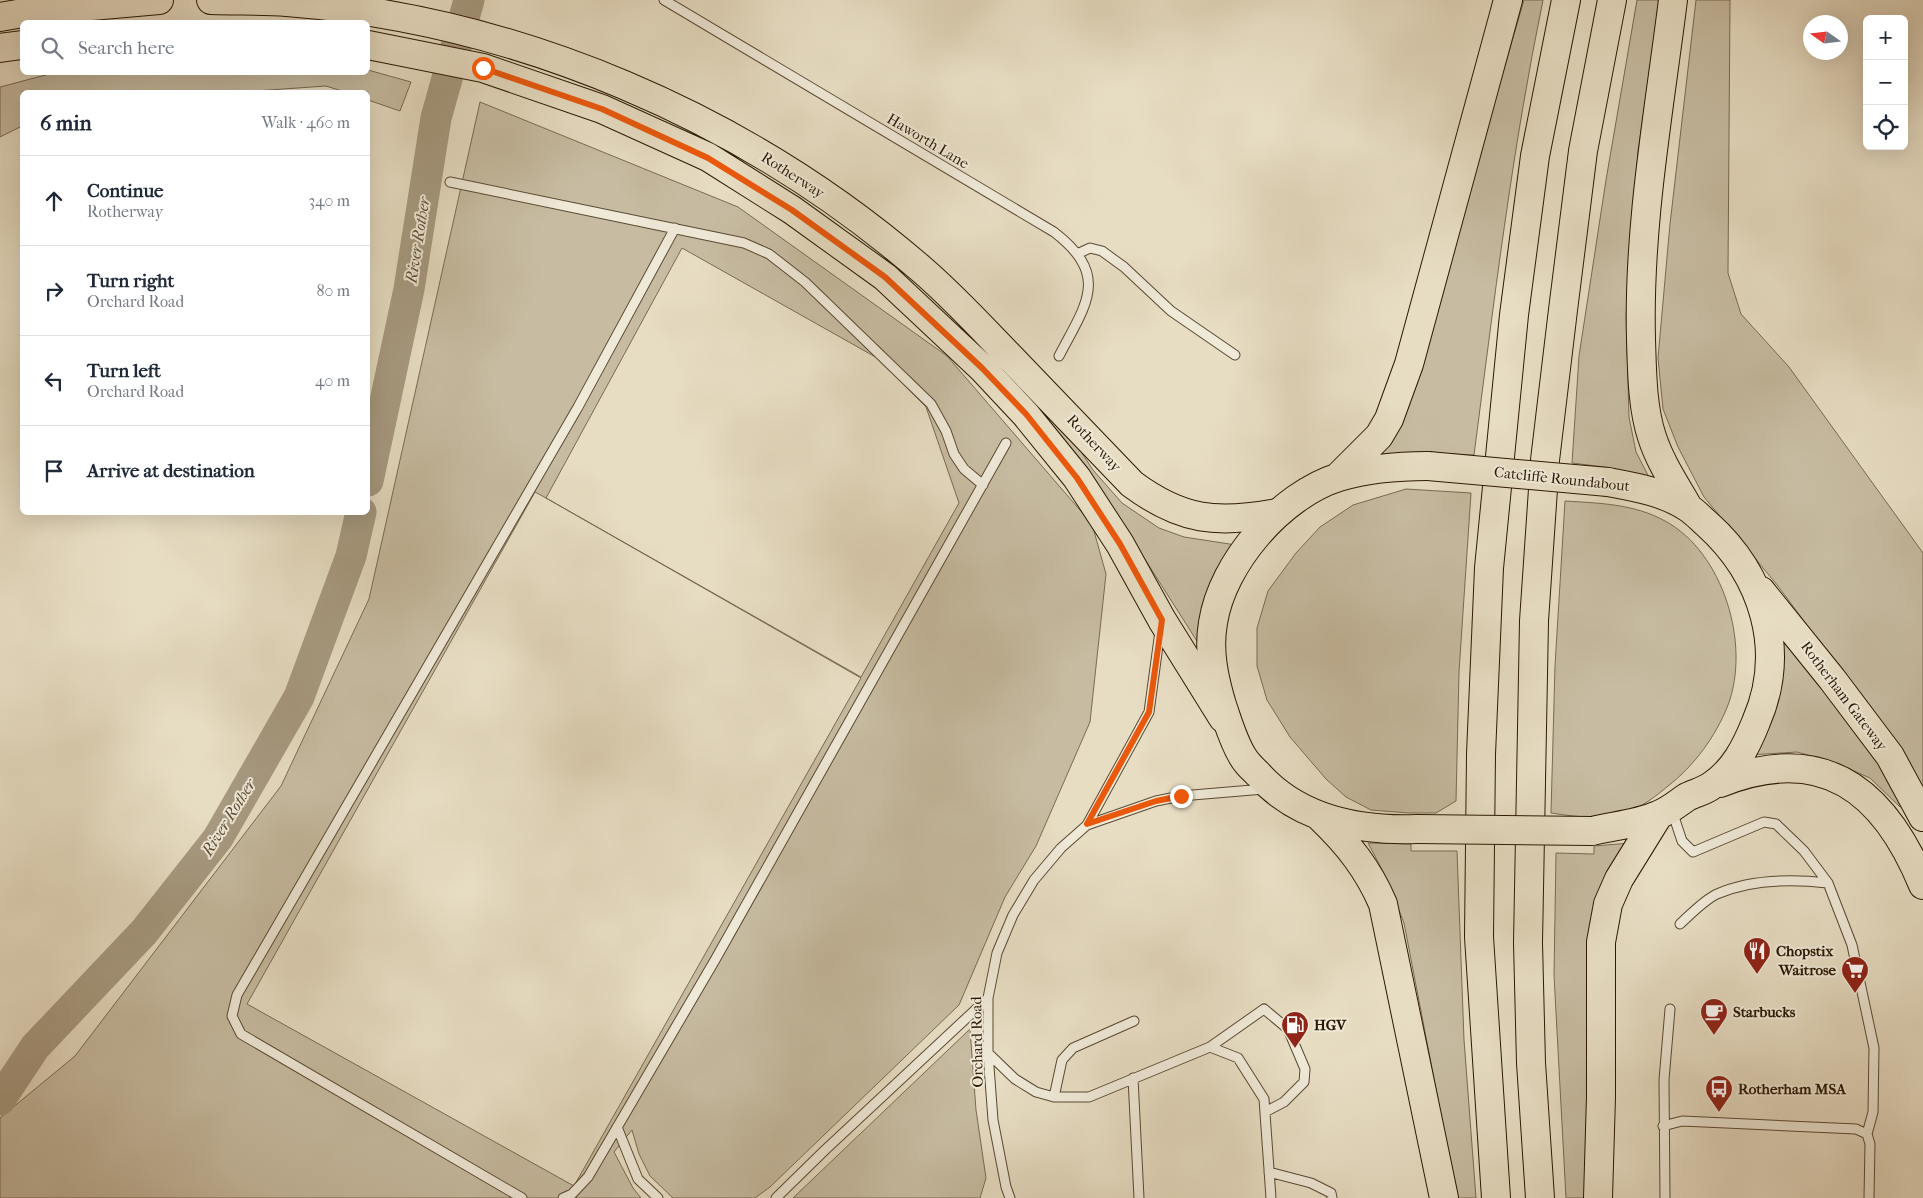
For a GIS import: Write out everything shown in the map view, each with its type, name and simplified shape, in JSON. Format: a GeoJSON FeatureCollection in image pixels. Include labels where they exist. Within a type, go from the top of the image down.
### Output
{"type":"FeatureCollection","features":[{"type":"Feature","properties":{"kind":"main road"},"geometry":{"type":"LineString","coordinates":[[0,17],[35,10],[159,0]]}},
{"type":"Feature","properties":{"kind":"main road","name":"Rotherway"},"geometry":{"type":"LineString","coordinates":[[212,0],[286,2],[344,9],[415,21],[493,39],[638,91],[730,136],[805,180],[875,231],[922,270],[973,319],[1132,484],[1148,496],[1178,512],[1201,517],[1245,519],[1277,513]]}},
{"type":"Feature","properties":{"kind":"main road"},"geometry":{"type":"LineString","coordinates":[[1338,478],[1379,436],[1390,419],[1409,364],[1508,0]]}},
{"type":"Feature","properties":{"kind":"main road"},"geometry":{"type":"LineString","coordinates":[[1496,1198],[1478,937],[1481,754],[1489,568],[1514,315],[1535,156],[1566,0]]}},
{"type":"Feature","properties":{"kind":"main road"},"geometry":{"type":"LineString","coordinates":[[1540,1198],[1530,1063],[1528,943],[1534,621],[1545,460],[1564,300],[1583,150],[1612,0]]}},
{"type":"Feature","properties":{"kind":"main road"},"geometry":{"type":"LineString","coordinates":[[1673,0],[1645,218],[1640,298],[1641,359],[1645,401],[1651,435],[1659,456],[1688,507]]}},
{"type":"Feature","properties":{"kind":"main road","name":"Rotherway"},"geometry":{"type":"LineString","coordinates":[[370,44],[483,68],[602,109],[708,158],[792,210],[885,277],[982,368],[1026,414],[1077,478],[1120,544],[1162,620],[1230,730]]}},
{"type":"Feature","properties":{"kind":"main road"},"geometry":{"type":"LineString","coordinates":[[0,48],[20,45]]}},
{"type":"Feature","properties":{"kind":"main road","name":"Catcliffe Roundabout"},"geometry":{"type":"LineString","coordinates":[[1384,466],[1428,466],[1608,482],[1639,488],[1669,497],[1688,507],[1734,551],[1754,582],[1765,618],[1770,669],[1765,703],[1738,761],[1711,786],[1688,796],[1665,812],[1592,831],[1384,830],[1340,823],[1318,816],[1295,805],[1271,789],[1243,758],[1230,730],[1212,664],[1212,622],[1225,580],[1258,533],[1277,513],[1321,485],[1338,478],[1384,466]]}},
{"type":"Feature","properties":{"kind":"main road","name":"Rotherham Gateway"},"geometry":{"type":"LineString","coordinates":[[1754,582],[1832,679],[1890,756],[1923,817]]}},
{"type":"Feature","properties":{"kind":"main road"},"geometry":{"type":"LineString","coordinates":[[1711,786],[1760,770],[1783,767],[1818,772],[1851,786],[1870,799],[1898,833],[1910,852],[1923,886]]}},
{"type":"Feature","properties":{"kind":"main road"},"geometry":{"type":"LineString","coordinates":[[1598,1198],[1601,1097],[1601,942],[1608,904],[1616,885],[1665,812]]}},
{"type":"Feature","properties":{"kind":"main road"},"geometry":{"type":"LineString","coordinates":[[1318,816],[1348,844],[1375,886],[1383,904],[1444,1198]]}},
{"type":"Feature","properties":{"kind":"lane","name":"Haworth Lane"},"geometry":{"type":"LineString","coordinates":[[664,0],[1054,232],[1069,243],[1086,269],[1090,286],[1078,320],[1059,356]]}},
{"type":"Feature","properties":{"kind":"lane"},"geometry":{"type":"LineString","coordinates":[[450,182],[605,216],[675,228],[744,243],[769,254],[805,282],[931,404],[946,431],[954,454],[964,469],[983,485]]}},
{"type":"Feature","properties":{"kind":"lane"},"geometry":{"type":"LineString","coordinates":[[522,1198],[241,1034],[232,1016],[237,995],[578,407],[675,228]]}},
{"type":"Feature","properties":{"kind":"lane"},"geometry":{"type":"LineString","coordinates":[[1077,254],[1090,248],[1102,251],[1124,267],[1171,312],[1234,355]]}},
{"type":"Feature","properties":{"kind":"lane"},"geometry":{"type":"LineString","coordinates":[[564,1198],[572,1194],[588,1177],[720,952],[1006,442]]}},
{"type":"Feature","properties":{"kind":"lane","name":"Orchard Road"},"geometry":{"type":"LineString","coordinates":[[1010,1198],[993,1120],[988,1053],[988,998],[997,953],[1013,915],[1034,880],[1062,848],[1087,824],[1149,712],[1162,620]]}},
{"type":"Feature","properties":{"kind":"lane","name":"Orchard Road"},"geometry":{"type":"LineString","coordinates":[[1087,824],[1156,801],[1181,796],[1271,789]]}},
{"type":"Feature","properties":{"kind":"lane"},"geometry":{"type":"LineString","coordinates":[[1665,812],[1682,841],[1693,852],[1764,822],[1776,824],[1804,851],[1828,883],[1852,945],[1874,1048],[1873,1112],[1867,1134],[1870,1144],[1869,1198]]}},
{"type":"Feature","properties":{"kind":"lane"},"geometry":{"type":"LineString","coordinates":[[1680,924],[1715,894],[1754,882],[1806,880],[1828,883]]}},
{"type":"Feature","properties":{"kind":"lane"},"geometry":{"type":"LineString","coordinates":[[776,1198],[988,998]]}},
{"type":"Feature","properties":{"kind":"lane"},"geometry":{"type":"LineString","coordinates":[[988,1053],[1015,1079],[1036,1092],[1054,1097],[1089,1097],[1210,1046],[1264,1009],[1288,1029],[1305,1069],[1304,1082],[1284,1102],[1265,1112]]}},
{"type":"Feature","properties":{"kind":"lane"},"geometry":{"type":"LineString","coordinates":[[1665,1198],[1664,1080],[1670,1009]]}},
{"type":"Feature","properties":{"kind":"lane"},"geometry":{"type":"LineString","coordinates":[[1054,1097],[1062,1060],[1073,1048],[1134,1021]]}},
{"type":"Feature","properties":{"kind":"lane"},"geometry":{"type":"LineString","coordinates":[[1210,1046],[1238,1058],[1264,1099],[1271,1198]]}},
{"type":"Feature","properties":{"kind":"lane"},"geometry":{"type":"LineString","coordinates":[[1133,1078],[1139,1198]]}},
{"type":"Feature","properties":{"kind":"lane"},"geometry":{"type":"LineString","coordinates":[[1663,1126],[1682,1121],[1856,1129],[1867,1134]]}},
{"type":"Feature","properties":{"kind":"lane"},"geometry":{"type":"LineString","coordinates":[[617,1127],[638,1179],[658,1198]]}},
{"type":"Feature","properties":{"kind":"lane"},"geometry":{"type":"LineString","coordinates":[[1269,1172],[1311,1183],[1331,1193],[1332,1198]]}},
{"type":"Feature","properties":{"kind":"shaded area"},"geometry":{"type":"Polygon","coordinates":[[[1524,0],[1543,0],[1513,170],[1496,283],[1474,455],[1432,453],[1370,460],[1467,196],[1524,0]]]}},
{"type":"Feature","properties":{"kind":"shaded area"},"geometry":{"type":"Polygon","coordinates":[[[1637,0],[1660,0],[1638,151],[1626,315],[1629,417],[1636,452],[1651,481],[1612,476],[1612,468],[1572,463],[1579,356],[1606,180],[1637,0]]]}},
{"type":"Feature","properties":{"kind":"shaded area"},"geometry":{"type":"Polygon","coordinates":[[[1696,0],[1730,0],[1728,273],[1741,314],[1789,367],[1923,553],[1923,798],[1884,729],[1778,586],[1704,497],[1678,447],[1663,409],[1658,358],[1670,224],[1696,0]]]}},
{"type":"Feature","properties":{"kind":"shaded area"},"geometry":{"type":"Polygon","coordinates":[[[370,71],[411,82],[400,111],[370,101],[370,90],[339,90],[326,86],[269,90],[20,90],[20,127],[0,137],[0,87],[46,75],[370,75],[370,71]]]}},
{"type":"Feature","properties":{"kind":"shaded area"},"geometry":{"type":"Polygon","coordinates":[[[480,102],[738,207],[947,356],[1092,524],[1106,574],[1090,722],[1036,846],[1005,897],[959,1005],[770,1187],[755,1198],[673,1198],[650,1176],[639,1154],[632,1130],[614,1152],[633,1188],[641,1198],[0,1198],[0,1118],[75,1056],[281,786],[369,599],[480,102]],[[682,248],[546,498],[861,677],[959,503],[926,407],[879,359],[682,248]],[[535,492],[247,1004],[574,1186],[861,678],[535,492]]]}},
{"type":"Feature","properties":{"kind":"shaded area"},"geometry":{"type":"Polygon","coordinates":[[[1007,370],[1067,427],[1093,470],[1122,503],[1159,528],[1184,537],[1236,545],[1202,649],[1106,498],[1007,370]]]}},
{"type":"Feature","properties":{"kind":"shaded area"},"geometry":{"type":"Polygon","coordinates":[[[1406,489],[1471,493],[1459,672],[1456,801],[1436,813],[1371,810],[1346,797],[1326,779],[1290,737],[1267,700],[1257,666],[1257,628],[1268,591],[1296,553],[1320,527],[1353,505],[1406,489]]]}},
{"type":"Feature","properties":{"kind":"shaded area"},"geometry":{"type":"Polygon","coordinates":[[[1565,501],[1616,505],[1641,511],[1665,521],[1685,535],[1703,554],[1716,577],[1727,602],[1733,628],[1736,655],[1734,681],[1728,705],[1711,739],[1678,778],[1653,798],[1632,810],[1617,815],[1580,817],[1551,813],[1555,666],[1565,501]]]}},
{"type":"Feature","properties":{"kind":"shaded area"},"geometry":{"type":"Polygon","coordinates":[[[1775,629],[1859,731],[1904,804],[1900,807],[1870,778],[1833,762],[1797,752],[1750,755],[1775,629]]]}},
{"type":"Feature","properties":{"kind":"shaded area"},"geometry":{"type":"Polygon","coordinates":[[[1368,843],[1411,844],[1411,851],[1457,851],[1464,1040],[1476,1198],[1457,1198],[1404,923],[1387,879],[1368,843]]]}},
{"type":"Feature","properties":{"kind":"shaded area"},"geometry":{"type":"Polygon","coordinates":[[[1630,843],[1588,962],[1586,1198],[1566,1198],[1554,975],[1556,853],[1594,854],[1594,846],[1630,843]]]}},
{"type":"Feature","properties":{"kind":"shaded area"},"geometry":{"type":"Polygon","coordinates":[[[970,1029],[976,1110],[986,1178],[980,1198],[793,1198],[970,1029]]]}},
{"type":"Feature","properties":{"kind":"waterway","name":"River Rother"},"geometry":{"type":"LineString","coordinates":[[370,472],[409,289],[436,118],[469,0]]}},
{"type":"Feature","properties":{"kind":"waterway","name":"River Rother"},"geometry":{"type":"LineString","coordinates":[[0,1100],[35,1047],[144,932],[218,838],[299,697],[351,556],[360,515]]}},
{"type":"Feature","properties":{"kind":"place","name":"Chopstix"},"geometry":{"type":"Point","coordinates":[1757,975]}},
{"type":"Feature","properties":{"kind":"place","name":"Waitrose"},"geometry":{"type":"Point","coordinates":[1855,994]}},
{"type":"Feature","properties":{"kind":"place","name":"Starbucks"},"geometry":{"type":"Point","coordinates":[1714,1036]}},
{"type":"Feature","properties":{"kind":"place","name":"HGV"},"geometry":{"type":"Point","coordinates":[1295,1049]}},
{"type":"Feature","properties":{"kind":"place","name":"Rotherham MSA"},"geometry":{"type":"Point","coordinates":[1719,1113]}},
{"type":"Feature","properties":{"kind":"route"},"geometry":{"type":"LineString","coordinates":[[483,68],[602,109],[708,158],[792,210],[885,277],[982,368],[1026,414],[1077,478],[1120,544],[1162,620],[1149,712],[1087,824],[1156,801],[1181,796]]}}]}
